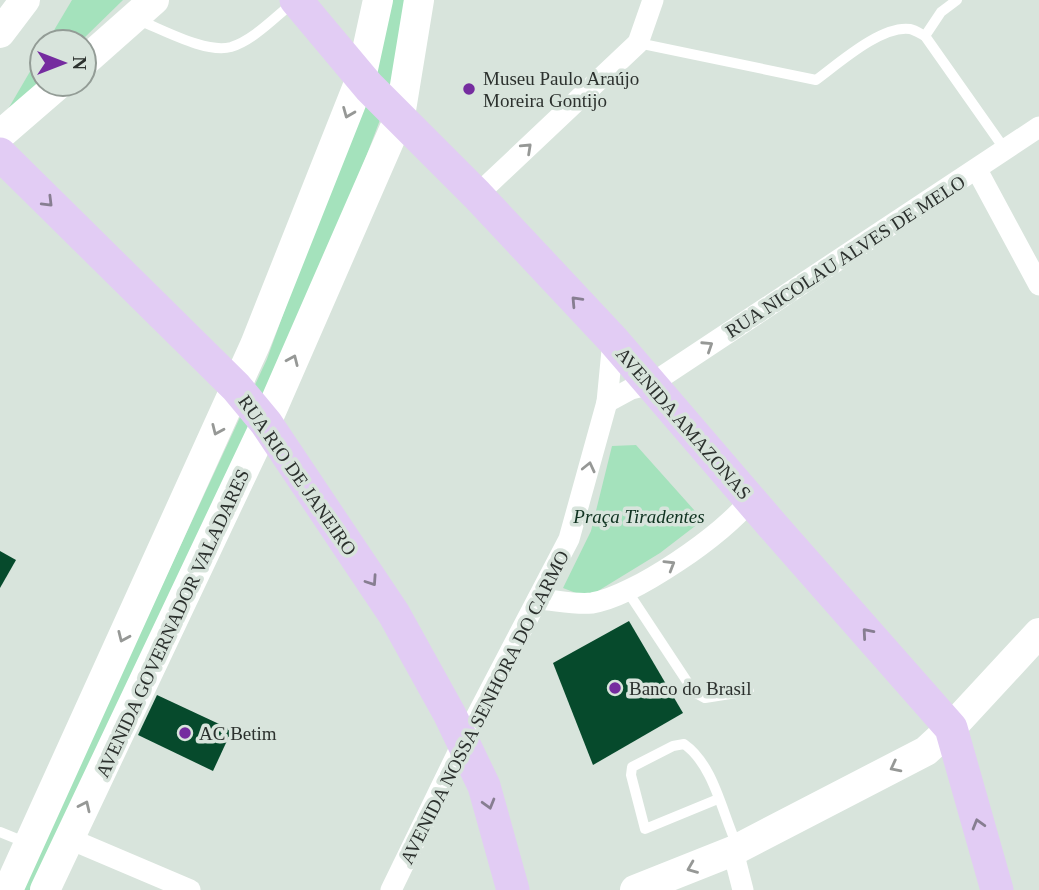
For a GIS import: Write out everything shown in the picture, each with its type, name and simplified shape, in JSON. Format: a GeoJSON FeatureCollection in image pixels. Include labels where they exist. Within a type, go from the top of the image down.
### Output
{"type":"FeatureCollection","features":[{"type":"Feature","properties":{"kind":"main road","name":"AVENIDA AMAZONAS"},"geometry":{"type":"LineString","coordinates":[[296,0],[362,78],[477,195],[613,340],[951,728],[997,890]]}},
{"type":"Feature","properties":{"kind":"main road","name":"RUA RIO DE JANEIRO"},"geometry":{"type":"LineString","coordinates":[[0,153],[236,387],[266,423],[394,614],[464,740],[484,786],[513,890]]}},
{"type":"Feature","properties":{"kind":"street"},"geometry":{"type":"LineString","coordinates":[[0,33],[25,0]]}},
{"type":"Feature","properties":{"kind":"street","name":"AVENIDA GOVERNADOR VALADARES"},"geometry":{"type":"LineString","coordinates":[[8,890],[236,387],[362,78],[378,0]]}},
{"type":"Feature","properties":{"kind":"street","name":"AVENIDA GOVERNADOR VALADARES"},"geometry":{"type":"LineString","coordinates":[[45,890],[266,423],[400,116],[419,0]]}},
{"type":"Feature","properties":{"kind":"street"},"geometry":{"type":"LineString","coordinates":[[477,195],[638,43],[653,0]]}},
{"type":"Feature","properties":{"kind":"street"},"geometry":{"type":"LineString","coordinates":[[98,50],[144,9]]}},
{"type":"Feature","properties":{"kind":"street"},"geometry":{"type":"LineString","coordinates":[[0,135],[43,98]]}},
{"type":"Feature","properties":{"kind":"street","name":"RUA NICOLAU ALVES DE MELO"},"geometry":{"type":"LineString","coordinates":[[607,402],[631,389],[651,384],[1039,127]]}},
{"type":"Feature","properties":{"kind":"street"},"geometry":{"type":"LineString","coordinates":[[977,170],[1039,285]]}},
{"type":"Feature","properties":{"kind":"street","name":"AVENIDA NOSSA SENHORA DO CARMO"},"geometry":{"type":"LineString","coordinates":[[391,890],[464,740],[569,539],[607,402],[613,340]]}},
{"type":"Feature","properties":{"kind":"street"},"geometry":{"type":"LineString","coordinates":[[538,599],[591,603],[608,598],[696,549],[733,520],[750,500]]}},
{"type":"Feature","properties":{"kind":"street"},"geometry":{"type":"LineString","coordinates":[[635,890],[736,850],[926,751],[951,728],[1039,633]]}},
{"type":"Feature","properties":{"kind":"street"},"geometry":{"type":"LineString","coordinates":[[70,839],[190,890]]}},
{"type":"Feature","properties":{"kind":"street"},"geometry":{"type":"LineString","coordinates":[[736,850],[743,890]]}},
{"type":"Feature","properties":{"kind":"lane"},"geometry":{"type":"LineString","coordinates":[[144,9],[210,48],[232,47],[253,35],[296,0]]}},
{"type":"Feature","properties":{"kind":"lane"},"geometry":{"type":"LineString","coordinates":[[925,36],[941,12],[957,0]]}},
{"type":"Feature","properties":{"kind":"lane"},"geometry":{"type":"LineString","coordinates":[[638,43],[816,80],[861,48],[891,31],[910,29],[925,36],[1006,151]]}},
{"type":"Feature","properties":{"kind":"lane"},"geometry":{"type":"LineString","coordinates":[[626,589],[694,692],[705,698],[749,691]]}},
{"type":"Feature","properties":{"kind":"lane"},"geometry":{"type":"LineString","coordinates":[[718,799],[645,828],[631,775],[632,767],[673,746],[684,744],[694,751],[718,799],[736,850]]}},
{"type":"Feature","properties":{"kind":"lane"},"geometry":{"type":"LineString","coordinates":[[0,832],[29,844]]}},
{"type":"Feature","properties":{"kind":"green space"},"geometry":{"type":"Polygon","coordinates":[[[72,0],[123,0],[94,28],[55,28],[72,0]]]}},
{"type":"Feature","properties":{"kind":"green space"},"geometry":{"type":"Polygon","coordinates":[[[385,0],[408,0],[398,72],[366,157],[300,317],[33,890],[21,890],[267,359],[378,51],[385,0]]]}},
{"type":"Feature","properties":{"kind":"green space"},"geometry":{"type":"Polygon","coordinates":[[[28,75],[28,93],[4,116],[28,75]]]}},
{"type":"Feature","properties":{"kind":"green space","name":"Praça Tiradentes"},"geometry":{"type":"Polygon","coordinates":[[[636,445],[703,520],[660,553],[593,594],[576,593],[563,588],[591,531],[612,446],[636,445]]]}},
{"type":"Feature","properties":{"kind":"building"},"geometry":{"type":"Polygon","coordinates":[[[0,551],[16,560],[0,588],[0,551]]]}},
{"type":"Feature","properties":{"kind":"building","name":"Banco do Brasil"},"geometry":{"type":"Polygon","coordinates":[[[629,621],[683,713],[593,765],[553,663],[629,621]]]}},
{"type":"Feature","properties":{"kind":"building","name":"AC Betim"},"geometry":{"type":"Polygon","coordinates":[[[157,695],[232,730],[213,771],[138,735],[157,695]]]}},
{"type":"Feature","properties":{"kind":"place","name":"Museu Paulo Araújo Moreira Gontijo"},"geometry":{"type":"Point","coordinates":[469,89]}},
{"type":"Feature","properties":{"kind":"place","name":"Banco do Brasil"},"geometry":{"type":"Point","coordinates":[615,688]}},
{"type":"Feature","properties":{"kind":"place","name":"AC Betim"},"geometry":{"type":"Point","coordinates":[185,733]}}]}
